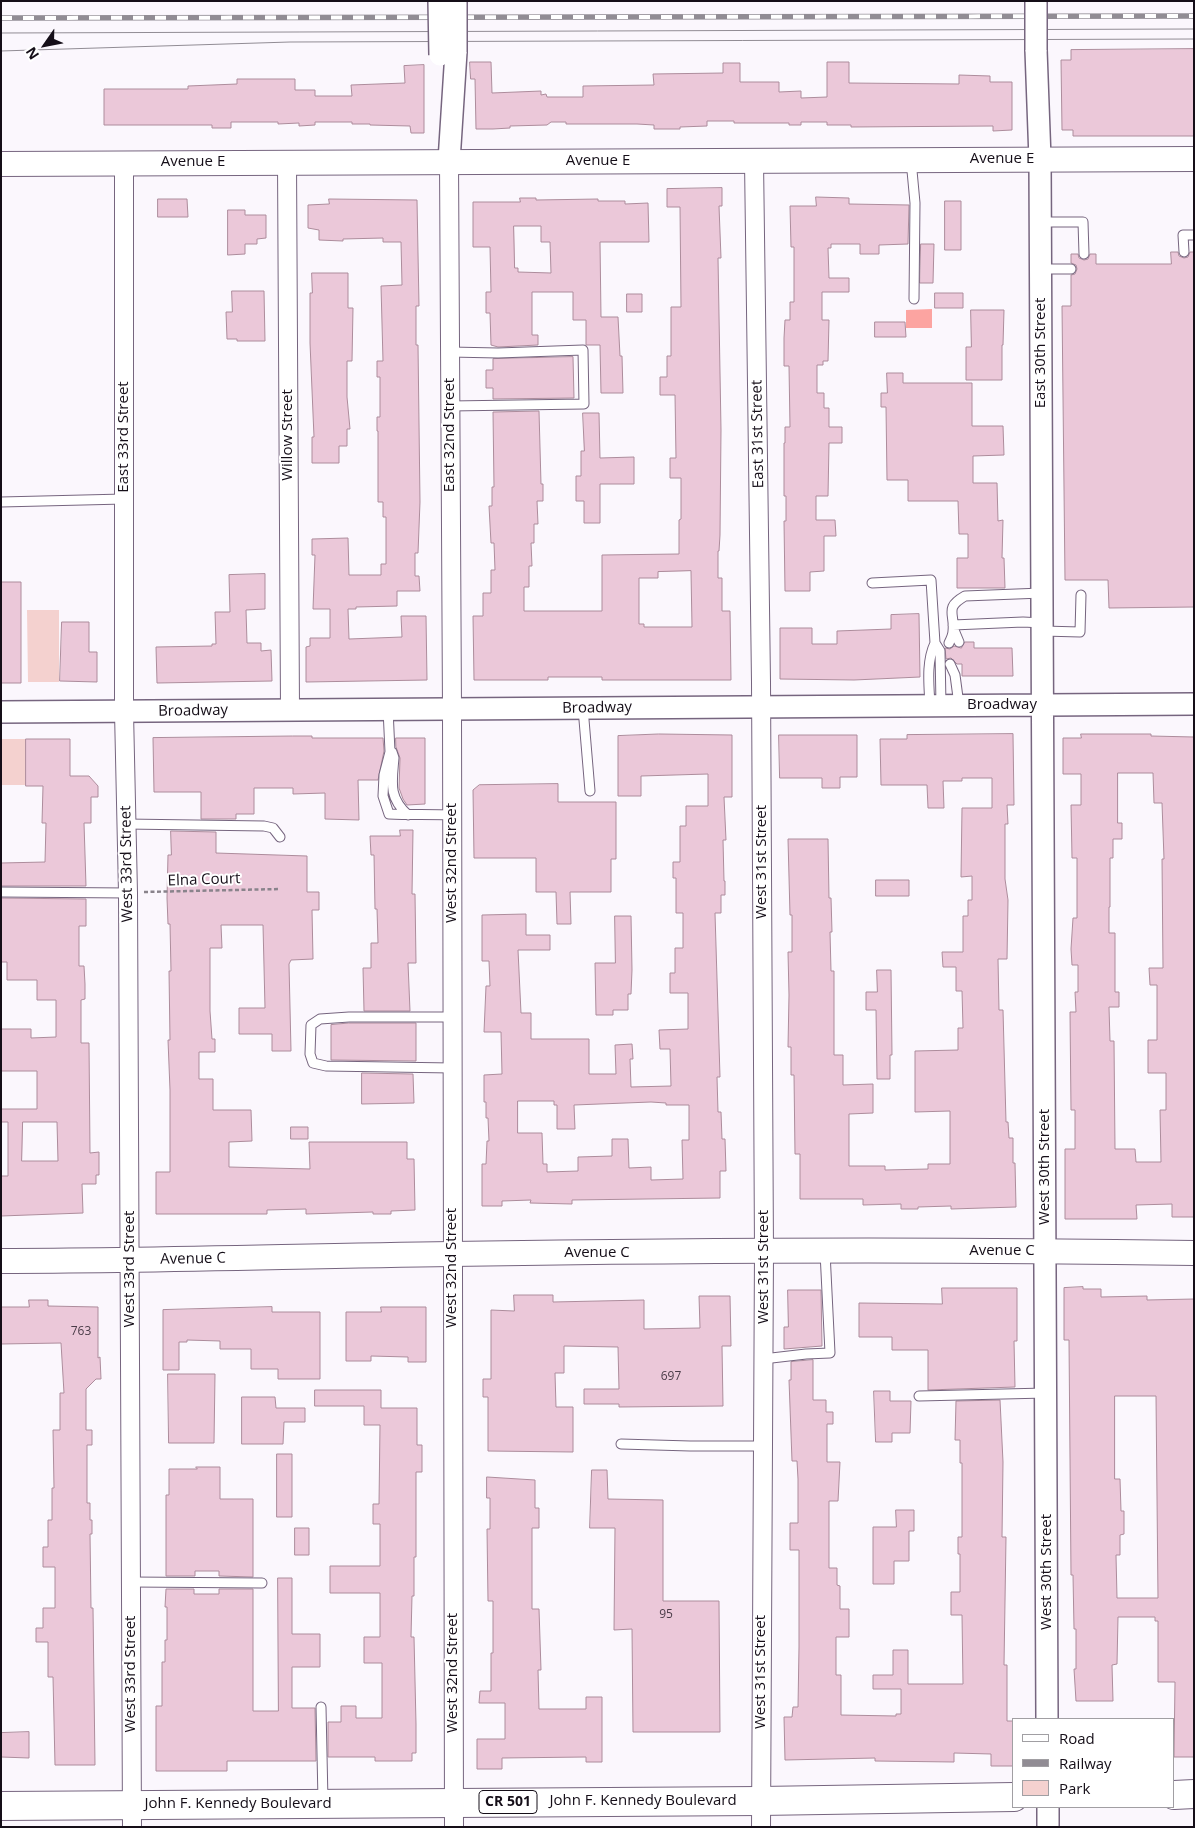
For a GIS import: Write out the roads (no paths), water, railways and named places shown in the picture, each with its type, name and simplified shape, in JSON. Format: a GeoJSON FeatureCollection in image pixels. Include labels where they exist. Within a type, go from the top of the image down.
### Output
{"type":"FeatureCollection","features":[{"type":"Feature","properties":{"kind":"main road","name":"Avenue E"},"geometry":{"type":"LineString","coordinates":[[1,164],[1194,159]]}},
{"type":"Feature","properties":{"kind":"main road","name":"Avenue C"},"geometry":{"type":"LineString","coordinates":[[1,1261],[452,1254],[1045,1250],[1194,1253]]}},
{"type":"Feature","properties":{"kind":"main road"},"geometry":{"type":"LineString","coordinates":[[1175,1795],[1194,1794]]}},
{"type":"Feature","properties":{"kind":"main road","name":"John F. Kennedy Boulevard"},"geometry":{"type":"LineString","coordinates":[[1,1806],[132,1816],[323,1804],[454,1814],[760,1814],[1012,1797]]}},
{"type":"Feature","properties":{"kind":"street","name":"East 32nd Street"},"geometry":{"type":"LineString","coordinates":[[439,1],[448,54]]}},
{"type":"Feature","properties":{"kind":"street","name":"East 32nd Street"},"geometry":{"type":"LineString","coordinates":[[452,709],[448,54],[456,1]]}},
{"type":"Feature","properties":{"kind":"street","name":"East 30th Street"},"geometry":{"type":"LineString","coordinates":[[1036,1],[1040,159],[1043,705]]}},
{"type":"Feature","properties":{"kind":"street","name":"East 31st Street"},"geometry":{"type":"LineString","coordinates":[[754,161],[761,706]]}},
{"type":"Feature","properties":{"kind":"street","name":"East 33rd Street"},"geometry":{"type":"LineString","coordinates":[[124,162],[124,712]]}},
{"type":"Feature","properties":{"kind":"street","name":"Willow Street"},"geometry":{"type":"LineString","coordinates":[[287,162],[290,709]]}},
{"type":"Feature","properties":{"kind":"street","name":"Broadway"},"geometry":{"type":"LineString","coordinates":[[1,712],[1194,704]]}},
{"type":"Feature","properties":{"kind":"street","name":"West 30th Street"},"geometry":{"type":"LineString","coordinates":[[1043,705],[1047,1718]]}},
{"type":"Feature","properties":{"kind":"street","name":"West 31st Street"},"geometry":{"type":"LineString","coordinates":[[760,1814],[764,1252],[761,706]]}},
{"type":"Feature","properties":{"kind":"street","name":"West 32nd Street"},"geometry":{"type":"LineString","coordinates":[[452,709],[454,1814]]}},
{"type":"Feature","properties":{"kind":"street","name":"West 33rd Street"},"geometry":{"type":"LineString","coordinates":[[124,712],[128,893],[132,1816]]}},
{"type":"Feature","properties":{"kind":"street"},"geometry":{"type":"LineString","coordinates":[[1048,1808],[1048,1827]]}},
{"type":"Feature","properties":{"kind":"lane"},"geometry":{"type":"LineString","coordinates":[[911,160],[915,203],[914,299]]}},
{"type":"Feature","properties":{"kind":"lane"},"geometry":{"type":"LineString","coordinates":[[1040,222],[1083,222],[1084,254]]}},
{"type":"Feature","properties":{"kind":"lane"},"geometry":{"type":"LineString","coordinates":[[1184,252],[1183,235],[1194,235]]}},
{"type":"Feature","properties":{"kind":"lane"},"geometry":{"type":"LineString","coordinates":[[1040,269],[1071,269]]}},
{"type":"Feature","properties":{"kind":"lane"},"geometry":{"type":"LineString","coordinates":[[450,352],[498,353],[583,350],[584,404],[450,406]]}},
{"type":"Feature","properties":{"kind":"lane"},"geometry":{"type":"LineString","coordinates":[[1,502],[124,499]]}},
{"type":"Feature","properties":{"kind":"lane"},"geometry":{"type":"LineString","coordinates":[[872,583],[931,580],[935,643],[940,651],[943,705]]}},
{"type":"Feature","properties":{"kind":"lane"},"geometry":{"type":"LineString","coordinates":[[954,642],[951,610],[956,601],[965,596],[1042,593]]}},
{"type":"Feature","properties":{"kind":"lane"},"geometry":{"type":"LineString","coordinates":[[953,628],[1023,622],[1042,627],[1080,632],[1081,595]]}},
{"type":"Feature","properties":{"kind":"lane"},"geometry":{"type":"LineString","coordinates":[[943,705],[955,675],[954,664]]}},
{"type":"Feature","properties":{"kind":"lane"},"geometry":{"type":"LineString","coordinates":[[583,708],[590,791]]}},
{"type":"Feature","properties":{"kind":"lane"},"geometry":{"type":"LineString","coordinates":[[388,709],[390,746],[384,775],[383,796],[390,814],[408,815],[425,813],[452,815]]}},
{"type":"Feature","properties":{"kind":"lane"},"geometry":{"type":"LineString","coordinates":[[126,824],[264,826],[273,828],[280,837]]}},
{"type":"Feature","properties":{"kind":"lane"},"geometry":{"type":"LineString","coordinates":[[1,892],[128,893]]}},
{"type":"Feature","properties":{"kind":"lane"},"geometry":{"type":"LineString","coordinates":[[452,1017],[320,1019],[310,1025],[310,1054],[313,1062],[326,1066],[452,1068]]}},
{"type":"Feature","properties":{"kind":"lane"},"geometry":{"type":"LineString","coordinates":[[763,1359],[806,1354],[830,1354],[825,1252]]}},
{"type":"Feature","properties":{"kind":"lane"},"geometry":{"type":"LineString","coordinates":[[919,1396],[1046,1393]]}},
{"type":"Feature","properties":{"kind":"lane"},"geometry":{"type":"LineString","coordinates":[[622,1444],[763,1446]]}},
{"type":"Feature","properties":{"kind":"lane"},"geometry":{"type":"LineString","coordinates":[[131,1582],[262,1583]]}},
{"type":"Feature","properties":{"kind":"lane"},"geometry":{"type":"LineString","coordinates":[[321,1707],[323,1804]]}},
{"type":"Feature","properties":{"kind":"tram line"},"geometry":{"type":"LineString","coordinates":[[1,33],[1194,29]]}},
{"type":"Feature","properties":{"kind":"tram line"},"geometry":{"type":"LineString","coordinates":[[1,51],[290,42],[1194,39]]}},
{"type":"Feature","properties":{"kind":"railway"},"geometry":{"type":"LineString","coordinates":[[1,18],[1194,16]]}}]}
